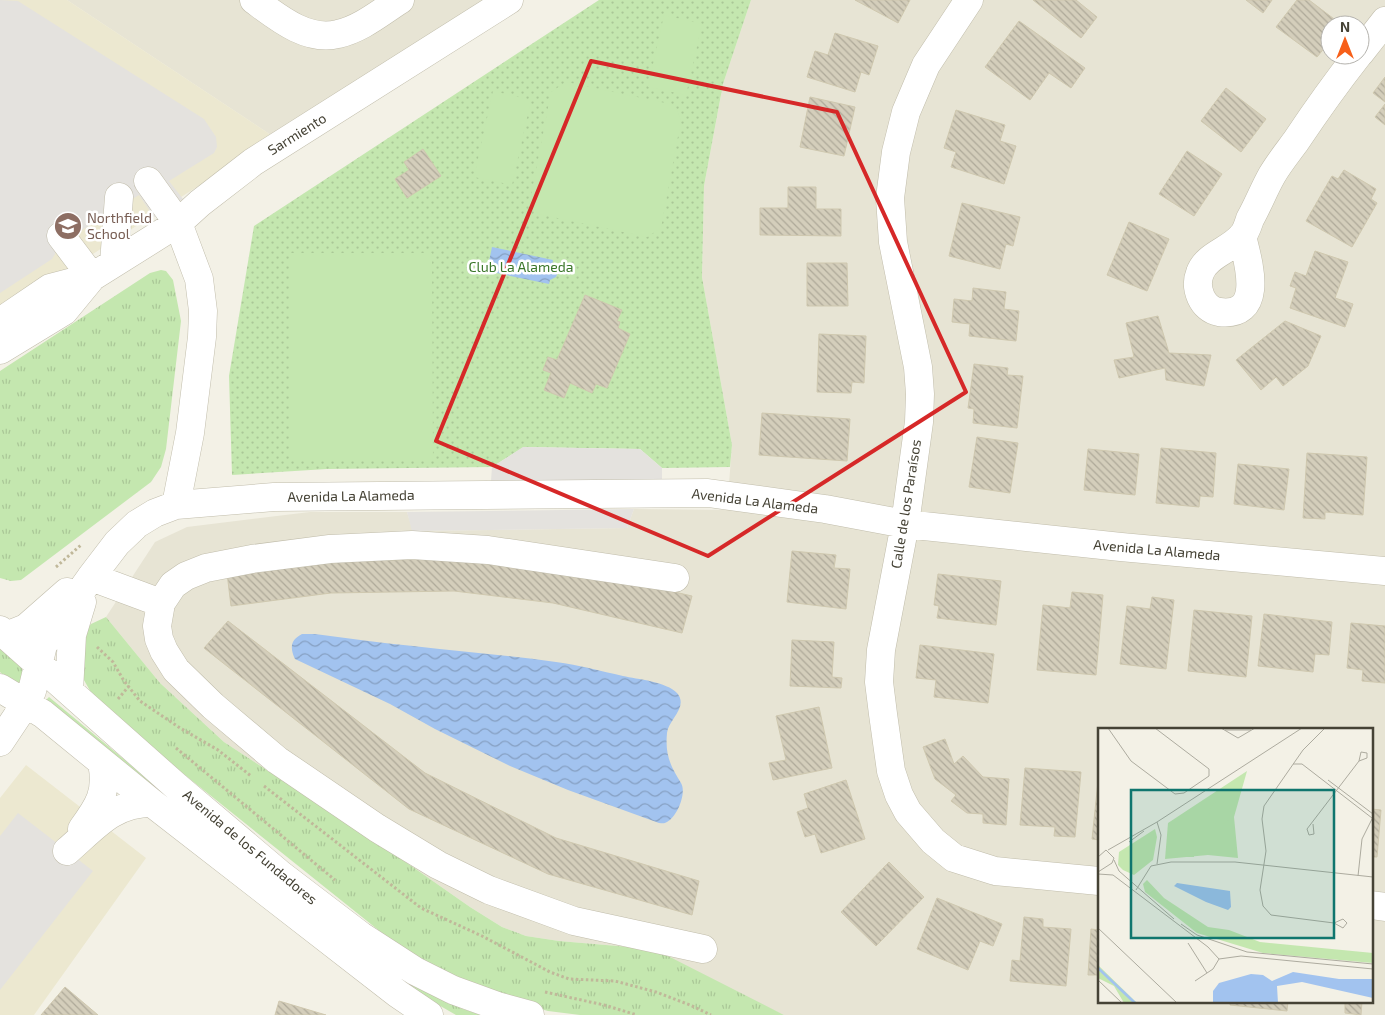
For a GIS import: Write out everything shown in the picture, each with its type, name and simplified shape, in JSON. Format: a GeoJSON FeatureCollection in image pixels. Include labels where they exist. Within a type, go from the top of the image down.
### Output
{"type":"FeatureCollection","features":[{"type":"Feature","properties":{"kind":"street"},"geometry":{"type":"LineString","coordinates":[[254,0],[282,20],[302,31],[321,35],[338,35],[361,25],[400,0]]}},
{"type":"Feature","properties":{"kind":"street","name":"Sarmiento"},"geometry":{"type":"LineString","coordinates":[[0,322],[50,288],[103,270],[178,223],[200,203],[253,162],[509,0]]}},
{"type":"Feature","properties":{"kind":"street","name":"Calle de los Paraísos"},"geometry":{"type":"LineString","coordinates":[[970,0],[926,65],[906,112],[896,152],[890,198],[893,242],[918,367],[920,394],[919,422],[905,524],[881,650],[879,682],[892,771],[899,795],[908,812],[932,841],[954,858],[995,871],[1098,881]]}},
{"type":"Feature","properties":{"kind":"street"},"geometry":{"type":"LineString","coordinates":[[1370,40],[1385,20]]}},
{"type":"Feature","properties":{"kind":"street"},"geometry":{"type":"LineString","coordinates":[[1242,236],[1272,175],[1324,99],[1350,65]]}},
{"type":"Feature","properties":{"kind":"street"},"geometry":{"type":"LineString","coordinates":[[148,181],[178,223],[198,279],[203,311],[202,337],[190,433],[176,505]]}},
{"type":"Feature","properties":{"kind":"street"},"geometry":{"type":"LineString","coordinates":[[61,236],[103,270],[119,197]]}},
{"type":"Feature","properties":{"kind":"street","name":"Sarmiento"},"geometry":{"type":"LineString","coordinates":[[0,350],[64,310],[103,270]]}},
{"type":"Feature","properties":{"kind":"street","name":"Avenida La Alameda"},"geometry":{"type":"LineString","coordinates":[[0,742],[26,703],[35,680],[43,645],[91,577],[118,543],[137,524],[155,513],[176,505],[274,497],[708,493],[825,509],[905,524],[1130,548],[1385,571]]}},
{"type":"Feature","properties":{"kind":"street"},"geometry":{"type":"LineString","coordinates":[[675,578],[488,550],[412,545],[330,549],[252,559],[206,568],[186,576],[173,585],[161,603],[157,626],[159,639],[164,651],[176,670],[213,706],[277,760],[377,828],[438,865],[489,890],[574,921],[703,949]]}},
{"type":"Feature","properties":{"kind":"street"},"geometry":{"type":"LineString","coordinates":[[91,577],[161,603]]}},
{"type":"Feature","properties":{"kind":"street","name":"Avenida La Alameda"},"geometry":{"type":"LineString","coordinates":[[3,633],[26,628],[68,592],[91,577]]}},
{"type":"Feature","properties":{"kind":"street","name":"Avenida La Alameda"},"geometry":{"type":"LineString","coordinates":[[69,691],[72,635],[91,577]]}},
{"type":"Feature","properties":{"kind":"street","name":"Avenida de los Fundadores"},"geometry":{"type":"LineString","coordinates":[[3,633],[281,875],[361,936],[415,971],[453,990],[497,1006],[535,1003]]}},
{"type":"Feature","properties":{"kind":"street","name":"Avenida de los Fundadores"},"geometry":{"type":"LineString","coordinates":[[0,688],[43,714],[152,803],[398,994],[429,1015]]}},
{"type":"Feature","properties":{"kind":"street"},"geometry":{"type":"LineString","coordinates":[[102,762],[105,777],[99,805],[67,851],[109,814],[126,806],[138,803],[152,803]]}},
{"type":"Feature","properties":{"kind":"path"},"geometry":{"type":"LineString","coordinates":[[125,705],[117,699],[129,686]]}},
{"type":"Feature","properties":{"kind":"path"},"geometry":{"type":"LineString","coordinates":[[170,743],[336,881]]}},
{"type":"Feature","properties":{"kind":"path"},"geometry":{"type":"LineString","coordinates":[[535,1003],[604,1005],[637,1015]]}},
{"type":"Feature","properties":{"kind":"highlighted area"},"geometry":{"type":"Polygon","coordinates":[[[591,61],[837,112],[966,392],[708,556],[436,441],[591,61]]]}},
{"type":"Feature","properties":{"kind":"shaded area","name":"Northfield School"},"geometry":{"type":"Polygon","coordinates":[[[0,0],[67,0],[274,137],[0,314],[0,0]]]}},
{"type":"Feature","properties":{"kind":"shaded area","name":"Northfield School"},"geometry":{"type":"Polygon","coordinates":[[[0,0],[18,1],[204,119],[216,137],[217,147],[214,153],[169,181],[183,199],[154,217],[139,195],[56,246],[52,259],[0,293],[0,0]]]}},
{"type":"Feature","properties":{"kind":"shaded area"},"geometry":{"type":"Polygon","coordinates":[[[67,0],[498,0],[274,137],[67,0]]]}},
{"type":"Feature","properties":{"kind":"shaded area"},"geometry":{"type":"Polygon","coordinates":[[[751,0],[1385,0],[1385,1015],[784,1015],[641,948],[559,941],[526,936],[502,927],[470,907],[387,849],[224,742],[160,683],[106,617],[155,542],[187,527],[310,512],[407,512],[413,531],[627,528],[634,509],[727,510],[732,445],[702,277],[704,186],[723,84],[751,0]]]}},
{"type":"Feature","properties":{"kind":"shaded area"},"geometry":{"type":"Polygon","coordinates":[[[523,447],[640,449],[662,468],[662,480],[491,481],[492,467],[523,447]]]}},
{"type":"Feature","properties":{"kind":"shaded area"},"geometry":{"type":"Polygon","coordinates":[[[634,509],[627,528],[412,531],[407,512],[634,509]]]}},
{"type":"Feature","properties":{"kind":"shaded area"},"geometry":{"type":"Polygon","coordinates":[[[26,765],[146,858],[34,1015],[0,1015],[0,798],[26,765]]]}},
{"type":"Feature","properties":{"kind":"shaded area"},"geometry":{"type":"Polygon","coordinates":[[[18,813],[93,871],[0,990],[0,836],[18,813]]]}},
{"type":"Feature","properties":{"kind":"green space","name":"Club La Alameda"},"geometry":{"type":"Polygon","coordinates":[[[599,0],[751,0],[723,84],[704,186],[702,277],[732,445],[730,467],[662,468],[640,449],[524,447],[492,467],[327,469],[232,475],[229,376],[254,226],[599,0]]]}},
{"type":"Feature","properties":{"kind":"green space"},"geometry":{"type":"Polygon","coordinates":[[[664,15],[702,24],[686,95],[648,87],[664,15]]]}},
{"type":"Feature","properties":{"kind":"green space"},"geometry":{"type":"Polygon","coordinates":[[[566,82],[675,105],[681,120],[661,228],[647,237],[538,214],[530,202],[551,92],[566,82]]]}},
{"type":"Feature","properties":{"kind":"green space"},"geometry":{"type":"Polygon","coordinates":[[[493,91],[531,100],[512,185],[474,177],[493,91]]]}},
{"type":"Feature","properties":{"kind":"green space"},"geometry":{"type":"Polygon","coordinates":[[[291,253],[432,253],[433,460],[291,460],[291,253]]]}},
{"type":"Feature","properties":{"kind":"green space"},"geometry":{"type":"Polygon","coordinates":[[[161,270],[166,271],[173,280],[181,321],[166,449],[161,467],[151,482],[21,580],[11,581],[0,578],[0,371],[150,273],[161,270]]]}},
{"type":"Feature","properties":{"kind":"green space"},"geometry":{"type":"Polygon","coordinates":[[[106,617],[160,683],[224,742],[502,927],[526,936],[559,941],[641,948],[666,955],[784,1015],[580,1015],[548,1011],[504,999],[451,977],[387,937],[130,731],[93,696],[80,673],[86,630],[91,624],[106,617]]]}},
{"type":"Feature","properties":{"kind":"green space"},"geometry":{"type":"Polygon","coordinates":[[[0,648],[22,668],[22,686],[19,690],[0,672],[0,648]]]}},
{"type":"Feature","properties":{"kind":"green space"},"geometry":{"type":"Polygon","coordinates":[[[49,697],[215,835],[393,971],[463,1009],[481,1015],[456,1015],[390,977],[44,702],[49,697]]]}},
{"type":"Feature","properties":{"kind":"water"},"geometry":{"type":"Polygon","coordinates":[[[492,247],[553,260],[552,265],[558,272],[556,277],[550,280],[549,284],[487,271],[492,247]]]}},
{"type":"Feature","properties":{"kind":"water"},"geometry":{"type":"Polygon","coordinates":[[[302,634],[556,662],[582,666],[666,686],[677,693],[681,703],[667,733],[669,759],[683,787],[680,804],[671,819],[664,823],[659,823],[568,790],[510,766],[435,729],[390,704],[295,659],[292,645],[295,639],[302,634]]]}},
{"type":"Feature","properties":{"kind":"building"},"geometry":{"type":"Polygon","coordinates":[[[855,0],[910,0],[898,23],[855,0]]]}},
{"type":"Feature","properties":{"kind":"building"},"geometry":{"type":"Polygon","coordinates":[[[1033,0],[1076,0],[1097,17],[1081,38],[1033,0]]]}},
{"type":"Feature","properties":{"kind":"building"},"geometry":{"type":"Polygon","coordinates":[[[1246,0],[1272,0],[1263,13],[1246,0]]]}},
{"type":"Feature","properties":{"kind":"building"},"geometry":{"type":"Polygon","coordinates":[[[1297,0],[1309,0],[1329,15],[1320,15],[1320,53],[1317,57],[1276,27],[1297,0]]]}},
{"type":"Feature","properties":{"kind":"building"},"geometry":{"type":"Polygon","coordinates":[[[1019,21],[1085,68],[1071,88],[1049,73],[1030,100],[985,67],[1019,21]]]}},
{"type":"Feature","properties":{"kind":"building"},"geometry":{"type":"Polygon","coordinates":[[[835,33],[878,46],[869,75],[861,72],[855,92],[807,77],[815,51],[828,55],[835,33]]]}},
{"type":"Feature","properties":{"kind":"building"},"geometry":{"type":"Polygon","coordinates":[[[1385,77],[1385,102],[1373,93],[1385,77]]]}},
{"type":"Feature","properties":{"kind":"building"},"geometry":{"type":"Polygon","coordinates":[[[1226,88],[1266,119],[1241,152],[1201,121],[1226,88]]]}},
{"type":"Feature","properties":{"kind":"building"},"geometry":{"type":"Polygon","coordinates":[[[810,97],[855,107],[844,156],[800,147],[810,97]]]}},
{"type":"Feature","properties":{"kind":"building"},"geometry":{"type":"Polygon","coordinates":[[[1385,104],[1385,125],[1375,117],[1385,104]]]}},
{"type":"Feature","properties":{"kind":"building"},"geometry":{"type":"Polygon","coordinates":[[[956,110],[1005,125],[1000,141],[1016,146],[1004,184],[951,167],[956,152],[944,148],[956,110]]]}},
{"type":"Feature","properties":{"kind":"building"},"geometry":{"type":"Polygon","coordinates":[[[423,149],[441,176],[407,198],[395,179],[409,170],[404,162],[423,149]]]}},
{"type":"Feature","properties":{"kind":"building"},"geometry":{"type":"Polygon","coordinates":[[[1187,151],[1222,174],[1194,216],[1159,194],[1187,151]]]}},
{"type":"Feature","properties":{"kind":"building"},"geometry":{"type":"Polygon","coordinates":[[[1344,170],[1376,189],[1371,199],[1377,203],[1352,247],[1306,221],[1332,176],[1338,179],[1344,170]]]}},
{"type":"Feature","properties":{"kind":"building"},"geometry":{"type":"Polygon","coordinates":[[[788,187],[816,187],[816,209],[841,209],[841,236],[760,235],[760,208],[788,208],[788,187]]]}},
{"type":"Feature","properties":{"kind":"building"},"geometry":{"type":"Polygon","coordinates":[[[962,203],[1020,217],[1013,246],[1006,244],[1000,269],[949,256],[962,203]]]}},
{"type":"Feature","properties":{"kind":"building"},"geometry":{"type":"Polygon","coordinates":[[[1129,222],[1169,239],[1147,291],[1107,275],[1129,222]]]}},
{"type":"Feature","properties":{"kind":"building"},"geometry":{"type":"Polygon","coordinates":[[[1315,251],[1348,262],[1335,298],[1353,304],[1345,327],[1290,308],[1296,288],[1290,286],[1295,272],[1306,276],[1315,251]]]}},
{"type":"Feature","properties":{"kind":"building"},"geometry":{"type":"Polygon","coordinates":[[[807,263],[847,263],[848,306],[807,306],[807,263]]]}},
{"type":"Feature","properties":{"kind":"building"},"geometry":{"type":"Polygon","coordinates":[[[973,288],[1006,292],[1004,309],[1019,311],[1016,341],[969,336],[970,324],[952,322],[954,299],[972,301],[973,288]]]}},
{"type":"Feature","properties":{"kind":"building"},"geometry":{"type":"Polygon","coordinates":[[[585,295],[622,310],[617,321],[620,322],[618,328],[630,334],[607,388],[596,384],[592,393],[570,383],[564,398],[544,390],[551,373],[543,370],[548,357],[557,360],[585,295]]]}},
{"type":"Feature","properties":{"kind":"building"},"geometry":{"type":"Polygon","coordinates":[[[1158,316],[1169,353],[1211,355],[1204,386],[1166,380],[1165,368],[1119,378],[1114,360],[1134,357],[1126,323],[1158,316]]]}},
{"type":"Feature","properties":{"kind":"building"},"geometry":{"type":"Polygon","coordinates":[[[1285,321],[1321,336],[1308,366],[1283,386],[1276,377],[1261,390],[1236,360],[1285,321]]]}},
{"type":"Feature","properties":{"kind":"building"},"geometry":{"type":"Polygon","coordinates":[[[819,334],[866,336],[864,383],[852,382],[851,393],[817,392],[819,334]]]}},
{"type":"Feature","properties":{"kind":"building"},"geometry":{"type":"Polygon","coordinates":[[[974,364],[1008,368],[1007,375],[1023,376],[1017,428],[973,423],[974,409],[968,408],[974,364]]]}},
{"type":"Feature","properties":{"kind":"building"},"geometry":{"type":"Polygon","coordinates":[[[762,413],[850,419],[847,461],[759,455],[762,413]]]}},
{"type":"Feature","properties":{"kind":"building"},"geometry":{"type":"Polygon","coordinates":[[[977,437],[1018,443],[1010,493],[969,487],[977,437]]]}},
{"type":"Feature","properties":{"kind":"building"},"geometry":{"type":"Polygon","coordinates":[[[1161,448],[1216,453],[1213,497],[1200,496],[1199,507],[1156,503],[1161,448]]]}},
{"type":"Feature","properties":{"kind":"building"},"geometry":{"type":"Polygon","coordinates":[[[1088,449],[1139,454],[1135,495],[1084,490],[1088,449]]]}},
{"type":"Feature","properties":{"kind":"building"},"geometry":{"type":"Polygon","coordinates":[[[1307,453],[1367,457],[1363,515],[1325,512],[1325,519],[1303,518],[1307,453]]]}},
{"type":"Feature","properties":{"kind":"building"},"geometry":{"type":"Polygon","coordinates":[[[1238,464],[1289,469],[1284,510],[1234,504],[1238,464]]]}},
{"type":"Feature","properties":{"kind":"building"},"geometry":{"type":"Polygon","coordinates":[[[792,551],[836,555],[834,568],[850,569],[846,609],[787,602],[792,551]]]}},
{"type":"Feature","properties":{"kind":"building"},"geometry":{"type":"Polygon","coordinates":[[[456,558],[561,566],[692,596],[682,633],[553,603],[454,591],[331,593],[231,606],[227,573],[330,562],[456,558]]]}},
{"type":"Feature","properties":{"kind":"building"},"geometry":{"type":"Polygon","coordinates":[[[938,574],[1001,581],[996,625],[937,618],[939,606],[934,605],[938,574]]]}},
{"type":"Feature","properties":{"kind":"building"},"geometry":{"type":"Polygon","coordinates":[[[1072,592],[1103,595],[1096,675],[1037,670],[1043,605],[1070,608],[1072,592]]]}},
{"type":"Feature","properties":{"kind":"building"},"geometry":{"type":"Polygon","coordinates":[[[1152,597],[1174,600],[1166,669],[1120,664],[1127,606],[1150,609],[1152,597]]]}},
{"type":"Feature","properties":{"kind":"building"},"geometry":{"type":"Polygon","coordinates":[[[1194,610],[1252,616],[1246,677],[1188,671],[1194,610]]]}},
{"type":"Feature","properties":{"kind":"building"},"geometry":{"type":"Polygon","coordinates":[[[1264,614],[1332,622],[1329,655],[1315,654],[1313,672],[1258,666],[1264,614]]]}},
{"type":"Feature","properties":{"kind":"building"},"geometry":{"type":"Polygon","coordinates":[[[228,621],[425,773],[556,838],[699,881],[692,915],[548,874],[409,809],[204,648],[228,621]]]}},
{"type":"Feature","properties":{"kind":"building"},"geometry":{"type":"Polygon","coordinates":[[[1351,623],[1385,626],[1385,683],[1362,681],[1363,670],[1347,668],[1351,623]]]}},
{"type":"Feature","properties":{"kind":"building"},"geometry":{"type":"Polygon","coordinates":[[[792,640],[834,642],[832,677],[842,678],[841,688],[790,686],[792,640]]]}},
{"type":"Feature","properties":{"kind":"building"},"geometry":{"type":"Polygon","coordinates":[[[920,645],[994,654],[988,703],[934,697],[936,680],[916,678],[920,645]]]}},
{"type":"Feature","properties":{"kind":"building"},"geometry":{"type":"Polygon","coordinates":[[[819,707],[832,768],[773,780],[769,763],[786,760],[776,716],[819,707]]]}},
{"type":"Feature","properties":{"kind":"building"},"geometry":{"type":"Polygon","coordinates":[[[945,739],[954,764],[963,756],[983,777],[1009,779],[1006,825],[983,823],[983,814],[967,813],[951,801],[956,795],[935,779],[923,747],[945,739]]]}},
{"type":"Feature","properties":{"kind":"building"},"geometry":{"type":"Polygon","coordinates":[[[1025,768],[1081,772],[1075,837],[1054,836],[1055,827],[1020,825],[1025,768]]]}},
{"type":"Feature","properties":{"kind":"building"},"geometry":{"type":"Polygon","coordinates":[[[846,780],[865,839],[821,853],[815,834],[805,837],[797,812],[808,808],[804,794],[846,780]]]}},
{"type":"Feature","properties":{"kind":"building"},"geometry":{"type":"Polygon","coordinates":[[[1098,782],[1098,840],[1092,839],[1098,782]]]}},
{"type":"Feature","properties":{"kind":"building"},"geometry":{"type":"Polygon","coordinates":[[[1372,809],[1381,810],[1377,857],[1372,857],[1372,809]]]}},
{"type":"Feature","properties":{"kind":"building"},"geometry":{"type":"Polygon","coordinates":[[[889,862],[924,897],[876,946],[841,912],[889,862]]]}},
{"type":"Feature","properties":{"kind":"building"},"geometry":{"type":"Polygon","coordinates":[[[937,898],[1002,924],[993,946],[980,941],[968,970],[917,949],[937,898]]]}},
{"type":"Feature","properties":{"kind":"building"},"geometry":{"type":"Polygon","coordinates":[[[1024,917],[1043,919],[1043,927],[1071,929],[1066,986],[1010,981],[1012,960],[1020,961],[1024,917]]]}},
{"type":"Feature","properties":{"kind":"building"},"geometry":{"type":"Polygon","coordinates":[[[1091,929],[1098,930],[1098,975],[1088,975],[1091,929]]]}},
{"type":"Feature","properties":{"kind":"building"},"geometry":{"type":"Polygon","coordinates":[[[65,987],[98,1015],[41,1015],[65,987]]]}},
{"type":"Feature","properties":{"kind":"building"},"geometry":{"type":"Polygon","coordinates":[[[279,1001],[326,1015],[275,1015],[279,1001]]]}},
{"type":"Feature","properties":{"kind":"building"},"geometry":{"type":"Polygon","coordinates":[[[1230,1002],[1288,1002],[1287,1011],[1230,1005],[1230,1002]]]}},
{"type":"Feature","properties":{"kind":"building"},"geometry":{"type":"Polygon","coordinates":[[[1345,1002],[1362,1002],[1361,1015],[1345,1013],[1345,1002]]]}},
{"type":"Feature","properties":{"kind":"place","name":"Northfield School"},"geometry":{"type":"Point","coordinates":[68,226]}}]}
